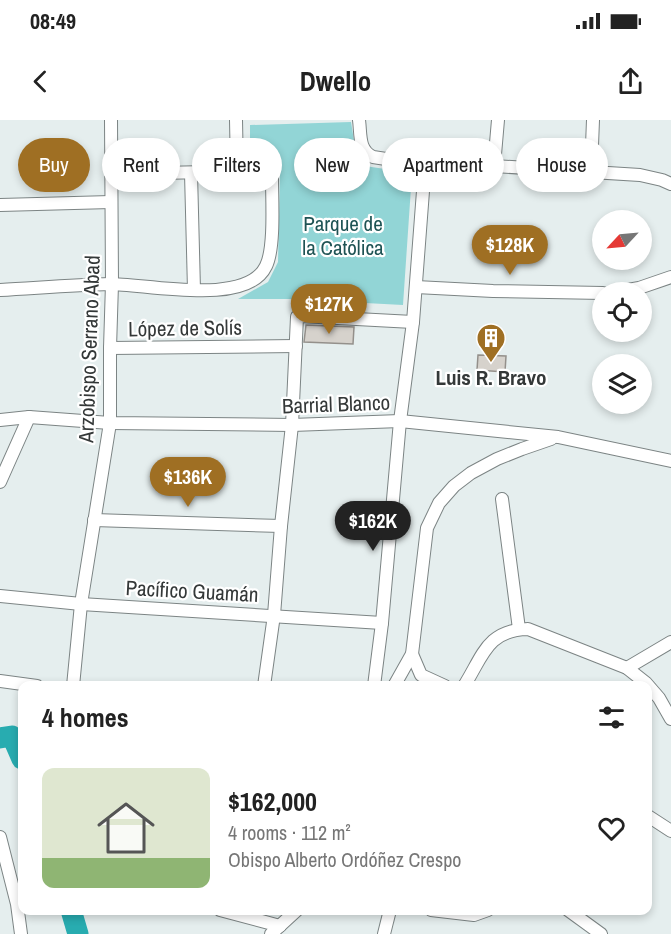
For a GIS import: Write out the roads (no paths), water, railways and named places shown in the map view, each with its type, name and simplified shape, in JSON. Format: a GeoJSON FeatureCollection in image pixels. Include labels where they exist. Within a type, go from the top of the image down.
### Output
{"type":"FeatureCollection","features":[{"type":"Feature","properties":{"kind":"street","name":"Arzobispo Serrano Abad"},"geometry":{"type":"LineString","coordinates":[[111,120],[111,138]]}},
{"type":"Feature","properties":{"kind":"street"},"geometry":{"type":"LineString","coordinates":[[236,120],[236,138]]}},
{"type":"Feature","properties":{"kind":"street"},"geometry":{"type":"LineString","coordinates":[[359,120],[362,146],[368,154],[382,158]]}},
{"type":"Feature","properties":{"kind":"street"},"geometry":{"type":"LineString","coordinates":[[496,138],[498,120]]}},
{"type":"Feature","properties":{"kind":"street"},"geometry":{"type":"LineString","coordinates":[[592,138],[593,120]]}},
{"type":"Feature","properties":{"kind":"street"},"geometry":{"type":"LineString","coordinates":[[608,172],[640,174],[671,184]]}},
{"type":"Feature","properties":{"kind":"street"},"geometry":{"type":"LineString","coordinates":[[180,173],[191,173],[194,290]]}},
{"type":"Feature","properties":{"kind":"street","name":"Arzobispo Serrano Abad"},"geometry":{"type":"LineString","coordinates":[[73,681],[81,604],[110,423],[111,192]]}},
{"type":"Feature","properties":{"kind":"street"},"geometry":{"type":"LineString","coordinates":[[0,290],[112,284],[194,290],[229,288],[246,284],[257,278],[266,266],[271,250],[272,192]]}},
{"type":"Feature","properties":{"kind":"street"},"geometry":{"type":"LineString","coordinates":[[375,681],[400,421],[413,322],[422,192]]}},
{"type":"Feature","properties":{"kind":"street"},"geometry":{"type":"LineString","coordinates":[[0,205],[111,202]]}},
{"type":"Feature","properties":{"kind":"street"},"geometry":{"type":"LineString","coordinates":[[652,284],[671,277]]}},
{"type":"Feature","properties":{"kind":"street"},"geometry":{"type":"LineString","coordinates":[[416,287],[592,293]]}},
{"type":"Feature","properties":{"kind":"street"},"geometry":{"type":"LineString","coordinates":[[265,681],[274,615],[292,425],[297,317],[413,322]]}},
{"type":"Feature","properties":{"kind":"street","name":"López de Solís"},"geometry":{"type":"LineString","coordinates":[[110,348],[296,346]]}},
{"type":"Feature","properties":{"kind":"street"},"geometry":{"type":"LineString","coordinates":[[0,482],[29,417]]}},
{"type":"Feature","properties":{"kind":"street","name":"Barrial Blanco"},"geometry":{"type":"LineString","coordinates":[[0,420],[29,417],[110,423],[292,425],[400,421],[558,437],[671,461]]}},
{"type":"Feature","properties":{"kind":"street"},"geometry":{"type":"LineString","coordinates":[[397,681],[412,654],[427,528],[439,503],[453,486],[488,463],[558,437]]}},
{"type":"Feature","properties":{"kind":"street"},"geometry":{"type":"LineString","coordinates":[[502,499],[519,629]]}},
{"type":"Feature","properties":{"kind":"street"},"geometry":{"type":"LineString","coordinates":[[94,520],[281,526]]}},
{"type":"Feature","properties":{"kind":"street","name":"Pacífico Guamán"},"geometry":{"type":"LineString","coordinates":[[0,596],[81,604],[382,622]]}},
{"type":"Feature","properties":{"kind":"street"},"geometry":{"type":"LineString","coordinates":[[467,681],[490,642],[503,633],[519,629],[528,629],[627,668],[643,681]]}},
{"type":"Feature","properties":{"kind":"street"},"geometry":{"type":"LineString","coordinates":[[627,668],[671,642]]}},
{"type":"Feature","properties":{"kind":"street"},"geometry":{"type":"LineString","coordinates":[[412,654],[421,680]]}},
{"type":"Feature","properties":{"kind":"street"},"geometry":{"type":"LineString","coordinates":[[0,681],[18,683]]}},
{"type":"Feature","properties":{"kind":"street"},"geometry":{"type":"LineString","coordinates":[[652,691],[659,698],[671,719]]}},
{"type":"Feature","properties":{"kind":"street"},"geometry":{"type":"LineString","coordinates":[[652,819],[671,831]]}},
{"type":"Feature","properties":{"kind":"street"},"geometry":{"type":"LineString","coordinates":[[0,837],[21,934]]}},
{"type":"Feature","properties":{"kind":"street"},"geometry":{"type":"LineString","coordinates":[[234,915],[275,930],[292,915]]}},
{"type":"Feature","properties":{"kind":"street"},"geometry":{"type":"LineString","coordinates":[[384,934],[389,915]]}},
{"type":"Feature","properties":{"kind":"street"},"geometry":{"type":"LineString","coordinates":[[575,915],[601,934]]}},
{"type":"Feature","properties":{"kind":"waterway"},"geometry":{"type":"LineString","coordinates":[[0,738],[12,736],[18,750]]}},
{"type":"Feature","properties":{"kind":"waterway"},"geometry":{"type":"LineString","coordinates":[[72,915],[78,934]]}},
{"type":"Feature","properties":{"kind":"place","name":"Luis R. Bravo"},"geometry":{"type":"Point","coordinates":[491,364]}},
{"type":"Feature","properties":{"kind":"park label","name":"Parque de la Católica"},"geometry":{"type":"Point","coordinates":[343,235]}}]}
